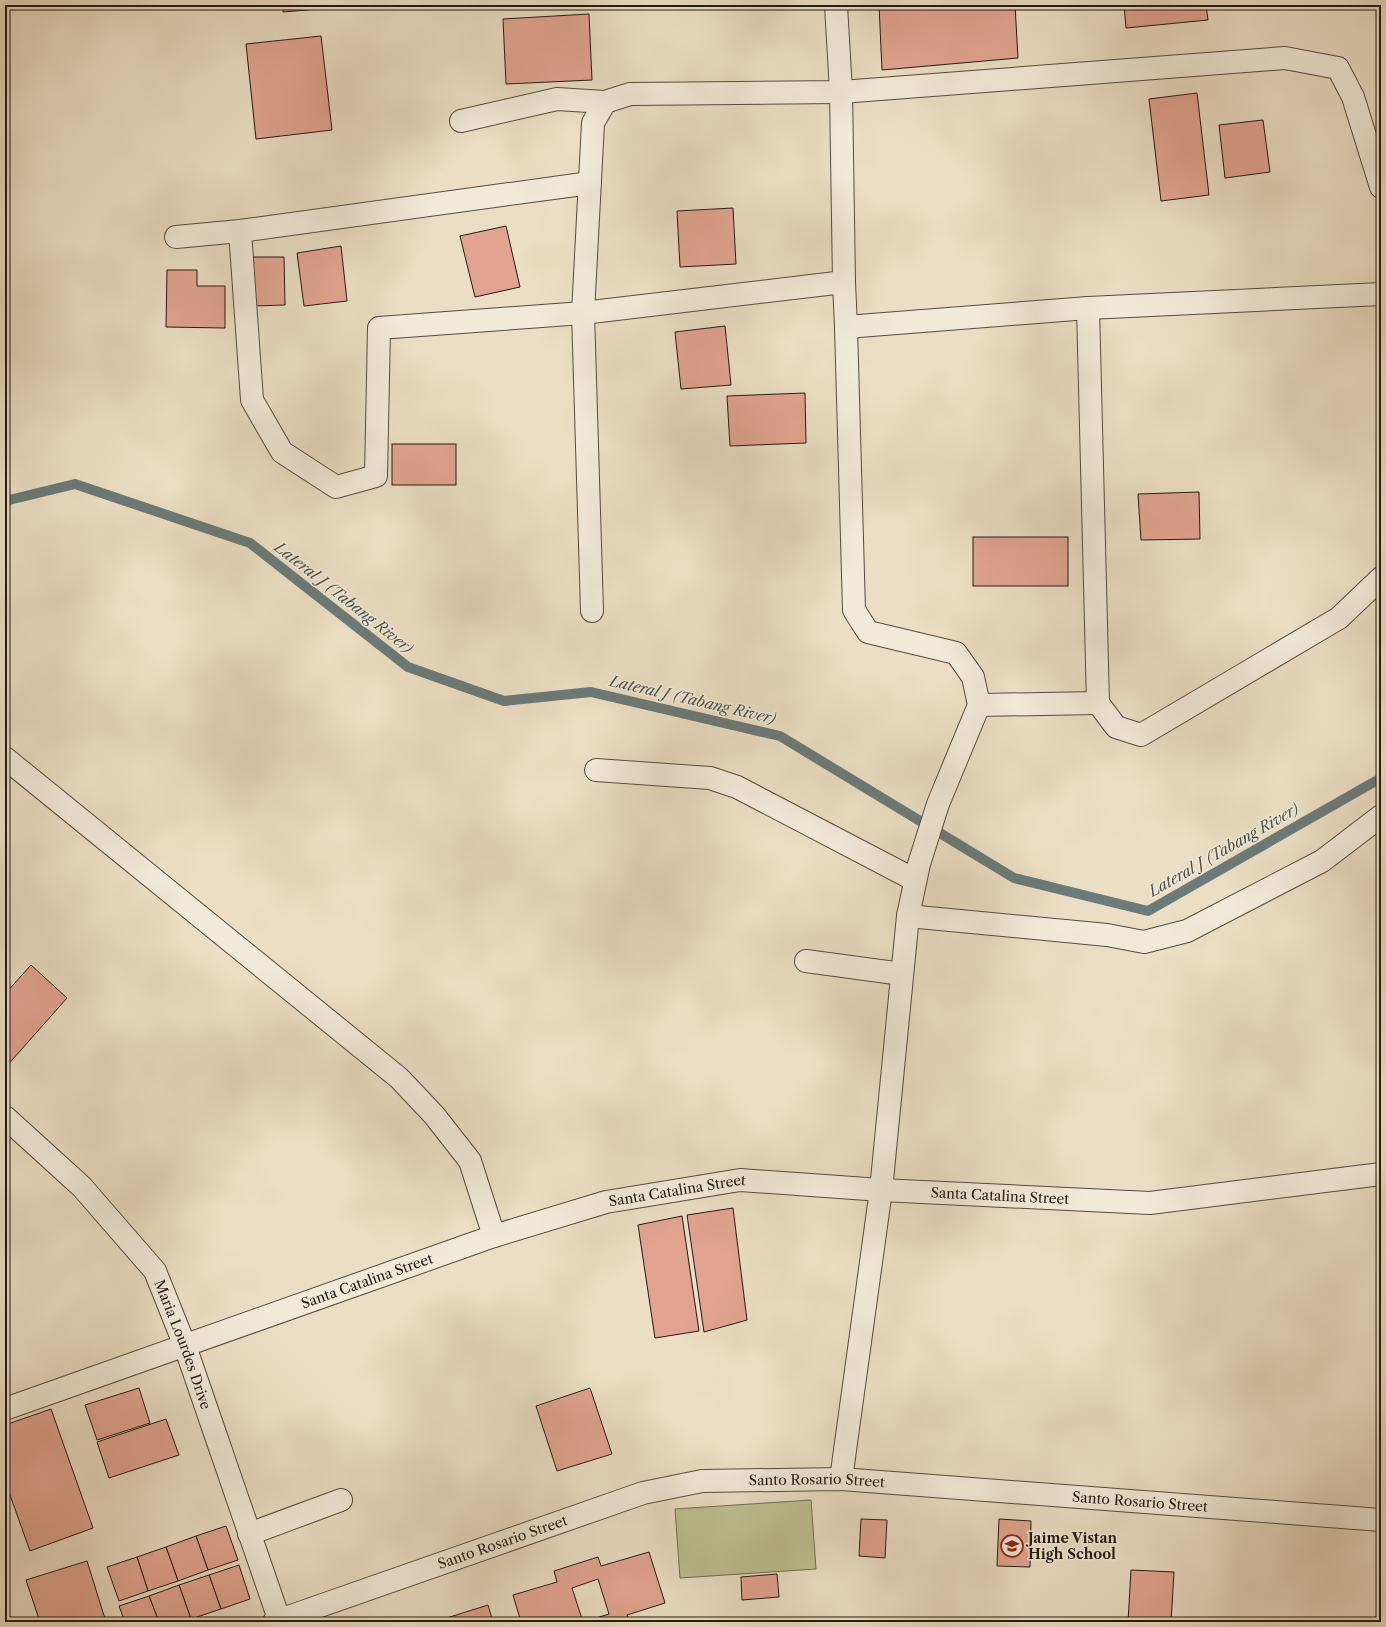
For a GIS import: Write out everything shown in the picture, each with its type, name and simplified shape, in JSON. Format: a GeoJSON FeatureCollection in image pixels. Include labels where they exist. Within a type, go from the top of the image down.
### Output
{"type":"FeatureCollection","features":[{"type":"Feature","properties":{"kind":"street"},"geometry":{"type":"LineString","coordinates":[[836,5],[841,92],[844,282],[854,610],[868,632],[956,653],[973,677],[979,704],[938,804],[917,872],[908,916],[881,1190],[842,1479]]}},
{"type":"Feature","properties":{"kind":"street"},"geometry":{"type":"LineString","coordinates":[[462,121],[558,99],[605,102],[630,94],[841,92],[1285,58],[1338,68],[1353,97],[1381,187]]}},
{"type":"Feature","properties":{"kind":"street"},"geometry":{"type":"LineString","coordinates":[[592,611],[583,313],[594,123],[605,102]]}},
{"type":"Feature","properties":{"kind":"street"},"geometry":{"type":"LineString","coordinates":[[176,237],[240,231],[590,183]]}},
{"type":"Feature","properties":{"kind":"street"},"geometry":{"type":"LineString","coordinates":[[240,231],[252,400],[282,452],[336,487],[376,476],[379,328],[583,313],[844,282]]}},
{"type":"Feature","properties":{"kind":"street"},"geometry":{"type":"LineString","coordinates":[[846,327],[1088,308],[1381,294]]}},
{"type":"Feature","properties":{"kind":"street"},"geometry":{"type":"LineString","coordinates":[[1088,308],[1098,703],[1116,727],[1141,735],[1338,618],[1381,578]]}},
{"type":"Feature","properties":{"kind":"street"},"geometry":{"type":"LineString","coordinates":[[979,704],[1098,703]]}},
{"type":"Feature","properties":{"kind":"street"},"geometry":{"type":"LineString","coordinates":[[5,758],[399,1078],[434,1115],[470,1161],[494,1236]]}},
{"type":"Feature","properties":{"kind":"street"},"geometry":{"type":"LineString","coordinates":[[596,770],[710,778],[737,787],[917,872]]}},
{"type":"Feature","properties":{"kind":"street"},"geometry":{"type":"LineString","coordinates":[[908,916],[1107,935],[1144,942],[1187,931],[1315,864],[1381,816]]}},
{"type":"Feature","properties":{"kind":"street"},"geometry":{"type":"LineString","coordinates":[[806,961],[902,974]]}},
{"type":"Feature","properties":{"kind":"street","name":"Maria Lourdes Drive"},"geometry":{"type":"LineString","coordinates":[[5,1117],[82,1187],[155,1271],[186,1346],[278,1621]]}},
{"type":"Feature","properties":{"kind":"street","name":"Santa Catalina Street"},"geometry":{"type":"LineString","coordinates":[[5,1409],[494,1236],[606,1202],[740,1180],[881,1190],[1150,1203],[1381,1174]]}},
{"type":"Feature","properties":{"kind":"street","name":"Santo Rosario Street"},"geometry":{"type":"LineString","coordinates":[[278,1621],[643,1494],[702,1481],[842,1479],[1381,1520]]}},
{"type":"Feature","properties":{"kind":"street"},"geometry":{"type":"LineString","coordinates":[[249,1534],[341,1500]]}},
{"type":"Feature","properties":{"kind":"green space"},"geometry":{"type":"Polygon","coordinates":[[[811,1500],[816,1569],[680,1578],[675,1509],[811,1500]]]}},
{"type":"Feature","properties":{"kind":"building"},"geometry":{"type":"Polygon","coordinates":[[[282,5],[319,5],[319,9],[283,12],[282,5]]]}},
{"type":"Feature","properties":{"kind":"building"},"geometry":{"type":"Polygon","coordinates":[[[879,5],[1015,5],[1018,58],[882,70],[879,5]]]}},
{"type":"Feature","properties":{"kind":"building"},"geometry":{"type":"Polygon","coordinates":[[[1124,5],[1206,5],[1208,20],[1126,28],[1124,5]]]}},
{"type":"Feature","properties":{"kind":"building"},"geometry":{"type":"Polygon","coordinates":[[[589,14],[592,80],[506,84],[503,19],[589,14]]]}},
{"type":"Feature","properties":{"kind":"building"},"geometry":{"type":"Polygon","coordinates":[[[321,36],[332,130],[256,139],[246,44],[321,36]]]}},
{"type":"Feature","properties":{"kind":"building"},"geometry":{"type":"Polygon","coordinates":[[[1197,93],[1209,195],[1161,201],[1149,99],[1197,93]]]}},
{"type":"Feature","properties":{"kind":"building"},"geometry":{"type":"Polygon","coordinates":[[[1263,120],[1270,172],[1225,178],[1219,125],[1263,120]]]}},
{"type":"Feature","properties":{"kind":"building"},"geometry":{"type":"Polygon","coordinates":[[[733,208],[736,264],[680,267],[677,211],[733,208]]]}},
{"type":"Feature","properties":{"kind":"building"},"geometry":{"type":"Polygon","coordinates":[[[506,226],[520,287],[475,297],[460,236],[506,226]]]}},
{"type":"Feature","properties":{"kind":"building"},"geometry":{"type":"Polygon","coordinates":[[[341,246],[347,301],[304,306],[297,253],[341,246]]]}},
{"type":"Feature","properties":{"kind":"building"},"geometry":{"type":"Polygon","coordinates":[[[252,257],[284,257],[285,305],[254,306],[252,257]]]}},
{"type":"Feature","properties":{"kind":"building"},"geometry":{"type":"Polygon","coordinates":[[[167,270],[197,270],[197,286],[225,286],[225,328],[166,327],[167,270]]]}},
{"type":"Feature","properties":{"kind":"building"},"geometry":{"type":"Polygon","coordinates":[[[725,326],[731,385],[681,389],[675,332],[725,326]]]}},
{"type":"Feature","properties":{"kind":"building"},"geometry":{"type":"Polygon","coordinates":[[[805,393],[806,443],[730,446],[727,396],[805,393]]]}},
{"type":"Feature","properties":{"kind":"building"},"geometry":{"type":"Polygon","coordinates":[[[392,444],[456,444],[456,485],[392,485],[392,444]]]}},
{"type":"Feature","properties":{"kind":"building"},"geometry":{"type":"Polygon","coordinates":[[[1199,492],[1200,539],[1141,540],[1138,494],[1199,492]]]}},
{"type":"Feature","properties":{"kind":"building"},"geometry":{"type":"Polygon","coordinates":[[[973,537],[1068,537],[1068,586],[973,586],[973,537]]]}},
{"type":"Feature","properties":{"kind":"building"},"geometry":{"type":"Polygon","coordinates":[[[31,965],[67,998],[5,1068],[5,994],[31,965]]]}},
{"type":"Feature","properties":{"kind":"building"},"geometry":{"type":"Polygon","coordinates":[[[733,1208],[747,1320],[704,1332],[687,1215],[733,1208]]]}},
{"type":"Feature","properties":{"kind":"building"},"geometry":{"type":"Polygon","coordinates":[[[682,1216],[699,1331],[655,1338],[638,1225],[682,1216]]]}},
{"type":"Feature","properties":{"kind":"building"},"geometry":{"type":"Polygon","coordinates":[[[139,1388],[150,1423],[97,1440],[85,1405],[139,1388]]]}},
{"type":"Feature","properties":{"kind":"building"},"geometry":{"type":"Polygon","coordinates":[[[590,1388],[612,1454],[557,1471],[536,1406],[590,1388]]]}},
{"type":"Feature","properties":{"kind":"building"},"geometry":{"type":"Polygon","coordinates":[[[51,1409],[93,1528],[30,1551],[5,1481],[5,1425],[51,1409]]]}},
{"type":"Feature","properties":{"kind":"building"},"geometry":{"type":"Polygon","coordinates":[[[166,1419],[179,1455],[109,1478],[97,1442],[166,1419]]]}},
{"type":"Feature","properties":{"kind":"building"},"geometry":{"type":"Polygon","coordinates":[[[861,1519],[887,1520],[885,1558],[859,1556],[861,1519]]]}},
{"type":"Feature","properties":{"kind":"building"},"geometry":{"type":"Polygon","coordinates":[[[999,1519],[1031,1521],[1030,1567],[997,1566],[999,1519]]]}},
{"type":"Feature","properties":{"kind":"building"},"geometry":{"type":"Polygon","coordinates":[[[226,1526],[238,1560],[208,1570],[196,1536],[226,1526]]]}},
{"type":"Feature","properties":{"kind":"building"},"geometry":{"type":"Polygon","coordinates":[[[196,1536],[208,1570],[178,1581],[166,1547],[196,1536]]]}},
{"type":"Feature","properties":{"kind":"building"},"geometry":{"type":"Polygon","coordinates":[[[166,1547],[178,1581],[148,1591],[137,1557],[166,1547]]]}},
{"type":"Feature","properties":{"kind":"building"},"geometry":{"type":"Polygon","coordinates":[[[649,1552],[665,1603],[627,1615],[630,1622],[583,1622],[521,1622],[513,1595],[557,1582],[554,1571],[598,1557],[601,1566],[649,1552]],[[598,1579],[572,1588],[583,1622],[609,1614],[598,1579]]]}},
{"type":"Feature","properties":{"kind":"building"},"geometry":{"type":"Polygon","coordinates":[[[137,1557],[148,1591],[119,1601],[107,1567],[137,1557]]]}},
{"type":"Feature","properties":{"kind":"building"},"geometry":{"type":"Polygon","coordinates":[[[87,1561],[106,1622],[40,1622],[26,1580],[87,1561]]]}},
{"type":"Feature","properties":{"kind":"building"},"geometry":{"type":"Polygon","coordinates":[[[239,1565],[250,1599],[221,1609],[209,1575],[239,1565]]]}},
{"type":"Feature","properties":{"kind":"building"},"geometry":{"type":"Polygon","coordinates":[[[1131,1570],[1174,1572],[1171,1622],[1128,1622],[1131,1570]]]}},
{"type":"Feature","properties":{"kind":"building"},"geometry":{"type":"Polygon","coordinates":[[[777,1574],[779,1597],[742,1600],[741,1577],[777,1574]]]}},
{"type":"Feature","properties":{"kind":"building"},"geometry":{"type":"Polygon","coordinates":[[[209,1575],[221,1609],[191,1619],[179,1585],[209,1575]]]}},
{"type":"Feature","properties":{"kind":"building"},"geometry":{"type":"Polygon","coordinates":[[[179,1585],[191,1619],[183,1622],[159,1622],[149,1596],[179,1585]]]}},
{"type":"Feature","properties":{"kind":"building"},"geometry":{"type":"Polygon","coordinates":[[[149,1596],[159,1622],[125,1622],[119,1606],[149,1596]]]}},
{"type":"Feature","properties":{"kind":"building"},"geometry":{"type":"Polygon","coordinates":[[[488,1605],[493,1622],[434,1622],[488,1605]]]}},
{"type":"Feature","properties":{"kind":"waterway","name":"Lateral J (Tabang River)"},"geometry":{"type":"LineString","coordinates":[[5,501],[75,484],[250,543],[408,667],[504,701],[591,692],[780,736],[1014,878],[1148,911],[1381,778]]}},
{"type":"Feature","properties":{"kind":"place","name":"Jaime Vistan High School"},"geometry":{"type":"Point","coordinates":[1012,1546]}}]}
